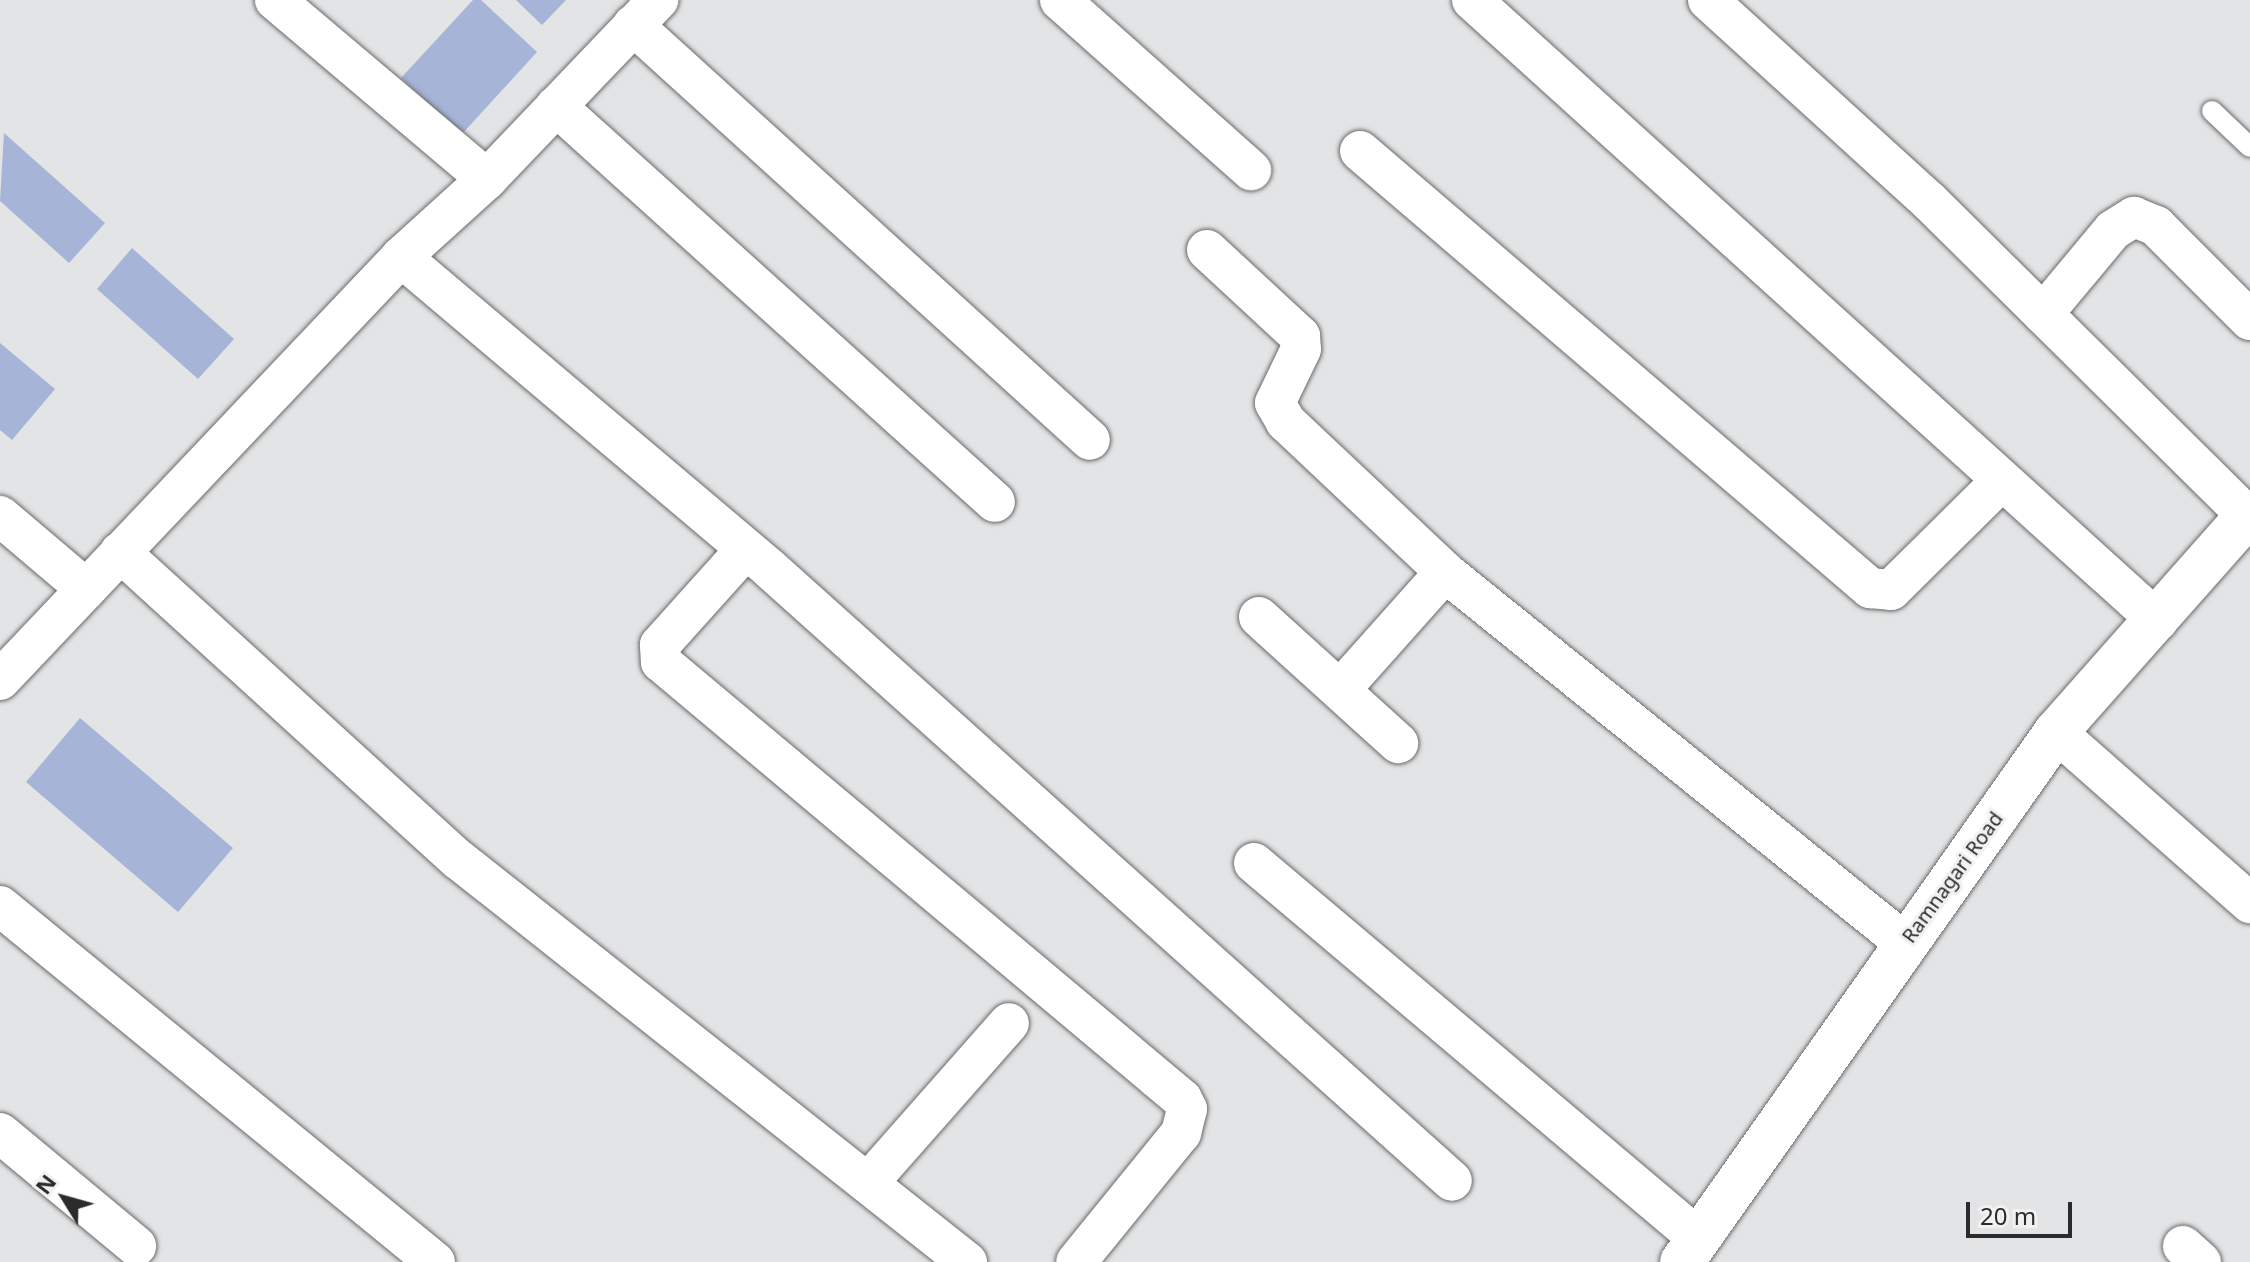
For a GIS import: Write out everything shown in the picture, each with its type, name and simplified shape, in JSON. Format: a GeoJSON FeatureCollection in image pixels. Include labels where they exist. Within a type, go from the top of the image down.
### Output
{"type":"FeatureCollection","features":[{"type":"Feature","properties":{"kind":"street"},"geometry":{"type":"LineString","coordinates":[[275,0],[487,179]]}},
{"type":"Feature","properties":{"kind":"street"},"geometry":{"type":"LineString","coordinates":[[1060,0],[1251,170]]}},
{"type":"Feature","properties":{"kind":"street"},"geometry":{"type":"LineString","coordinates":[[1472,0],[2158,621]]}},
{"type":"Feature","properties":{"kind":"street"},"geometry":{"type":"LineString","coordinates":[[1708,0],[1929,201],[2043,314],[2244,530]]}},
{"type":"Feature","properties":{"kind":"street"},"geometry":{"type":"LineString","coordinates":[[0,680],[401,257],[487,179],[646,13],[1090,440]]}},
{"type":"Feature","properties":{"kind":"street"},"geometry":{"type":"LineString","coordinates":[[556,106],[995,502]]}},
{"type":"Feature","properties":{"kind":"street"},"geometry":{"type":"LineString","coordinates":[[1360,151],[1870,588],[1891,590],[2002,480]]}},
{"type":"Feature","properties":{"kind":"street"},"geometry":{"type":"LineString","coordinates":[[2043,314],[2113,230],[2134,217],[2156,226],[2250,320]]}},
{"type":"Feature","properties":{"kind":"street"},"geometry":{"type":"LineString","coordinates":[[1207,250],[1300,336],[1301,349],[1275,403],[1286,422],[1445,572],[1905,943]]}},
{"type":"Feature","properties":{"kind":"street"},"geometry":{"type":"LineString","coordinates":[[401,257],[746,549],[1452,1181]]}},
{"type":"Feature","properties":{"kind":"street"},"geometry":{"type":"LineString","coordinates":[[0,516],[86,589]]}},
{"type":"Feature","properties":{"kind":"street","name":"Ramnagari Road"},"geometry":{"type":"LineString","coordinates":[[1690,1250],[2056,732],[2244,530]]}},
{"type":"Feature","properties":{"kind":"street"},"geometry":{"type":"LineString","coordinates":[[746,549],[660,645],[661,662],[1182,1099],[1187,1109],[1181,1133],[1076,1262]]}},
{"type":"Feature","properties":{"kind":"street"},"geometry":{"type":"LineString","coordinates":[[120,552],[459,860],[967,1262]]}},
{"type":"Feature","properties":{"kind":"street"},"geometry":{"type":"LineString","coordinates":[[1340,690],[1445,572]]}},
{"type":"Feature","properties":{"kind":"street"},"geometry":{"type":"LineString","coordinates":[[1259,617],[1398,743]]}},
{"type":"Feature","properties":{"kind":"street"},"geometry":{"type":"LineString","coordinates":[[2056,732],[2250,903]]}},
{"type":"Feature","properties":{"kind":"street"},"geometry":{"type":"LineString","coordinates":[[1254,863],[1690,1250]]}},
{"type":"Feature","properties":{"kind":"street"},"geometry":{"type":"LineString","coordinates":[[0,906],[435,1262]]}},
{"type":"Feature","properties":{"kind":"street"},"geometry":{"type":"LineString","coordinates":[[868,1183],[1009,1023]]}},
{"type":"Feature","properties":{"kind":"street"},"geometry":{"type":"LineString","coordinates":[[0,1133],[136,1246]]}},
{"type":"Feature","properties":{"kind":"lane"},"geometry":{"type":"LineString","coordinates":[[2212,111],[2250,147]]}},
{"type":"Feature","properties":{"kind":"building"},"geometry":{"type":"Polygon","coordinates":[[[473,0],[481,0],[537,52],[462,134],[401,78],[473,0]]]}},
{"type":"Feature","properties":{"kind":"building"},"geometry":{"type":"Polygon","coordinates":[[[516,0],[566,0],[542,25],[516,0]]]}},
{"type":"Feature","properties":{"kind":"building"},"geometry":{"type":"Polygon","coordinates":[[[4,133],[105,223],[69,263],[0,201],[4,133]]]}},
{"type":"Feature","properties":{"kind":"building"},"geometry":{"type":"Polygon","coordinates":[[[132,248],[234,339],[198,379],[97,289],[132,248]]]}},
{"type":"Feature","properties":{"kind":"building"},"geometry":{"type":"Polygon","coordinates":[[[0,343],[55,389],[12,440],[0,430],[0,343]]]}},
{"type":"Feature","properties":{"kind":"building"},"geometry":{"type":"Polygon","coordinates":[[[80,718],[233,848],[178,912],[26,782],[80,718]]]}}]}
